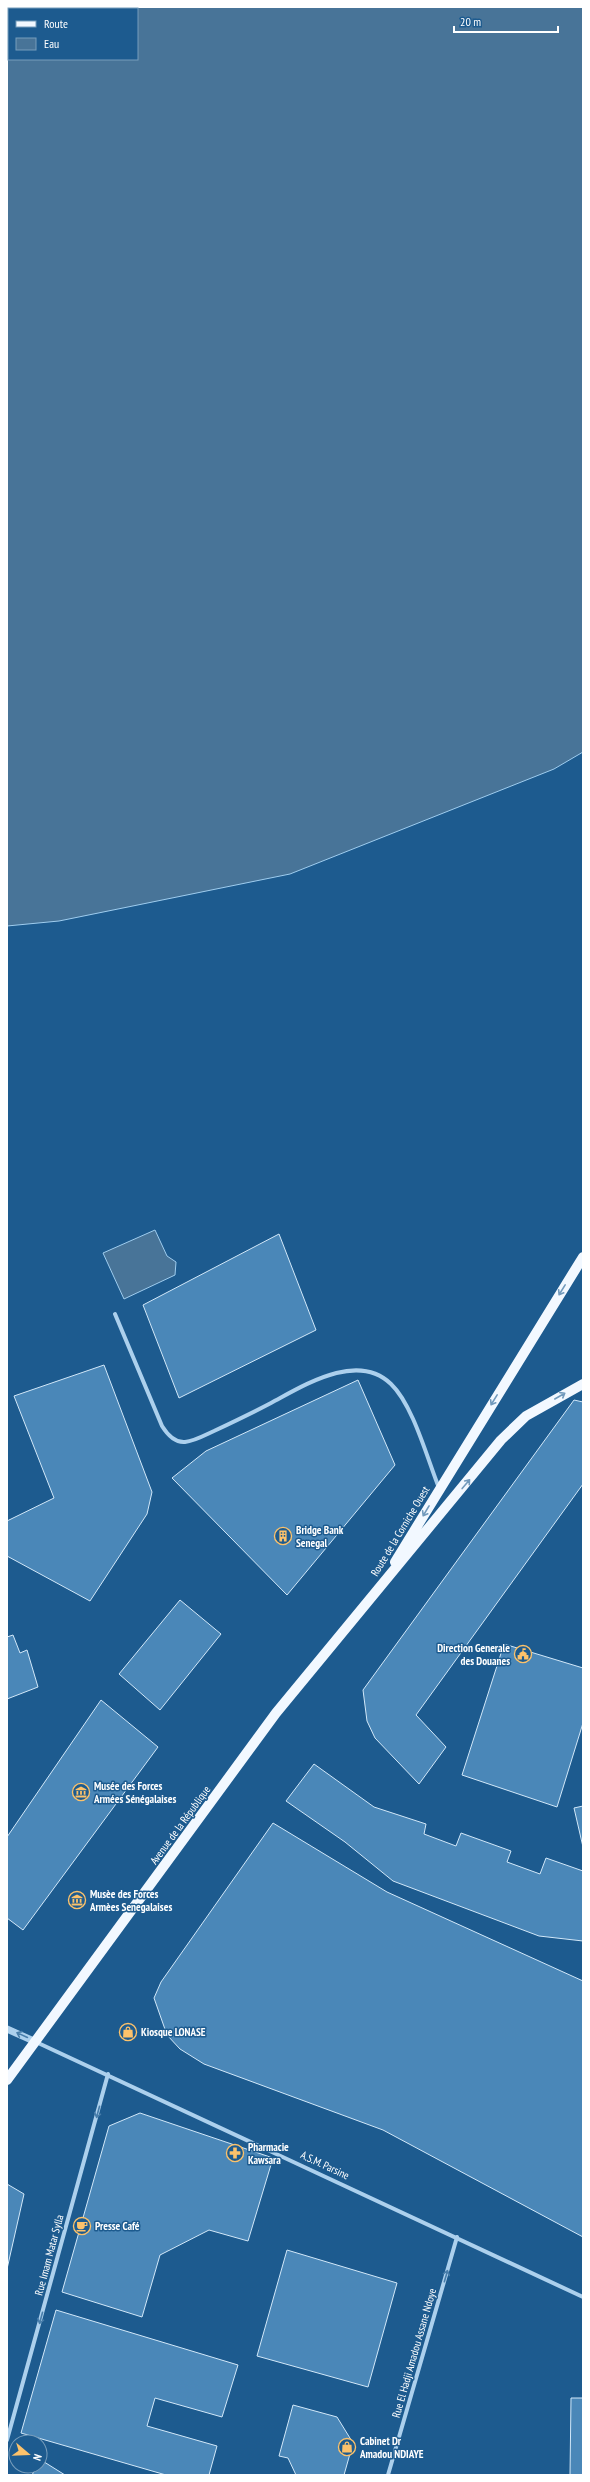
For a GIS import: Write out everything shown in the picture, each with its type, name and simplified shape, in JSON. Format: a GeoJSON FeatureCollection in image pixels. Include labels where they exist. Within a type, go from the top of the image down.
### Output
{"type":"FeatureCollection","features":[{"type":"Feature","properties":{"kind":"main road","name":"Route de la Corniche Ouest"},"geometry":{"type":"LineString","coordinates":[[379,1589],[439,1488],[583,1257]]}},
{"type":"Feature","properties":{"kind":"main road","name":"Route de la Corniche Ouest"},"geometry":{"type":"LineString","coordinates":[[379,1589],[501,1440],[526,1416],[583,1384]]}},
{"type":"Feature","properties":{"kind":"main road","name":"Avenue de la République"},"geometry":{"type":"LineString","coordinates":[[7,2080],[276,1713],[379,1589]]}},
{"type":"Feature","properties":{"kind":"street"},"geometry":{"type":"LineString","coordinates":[[115,1314],[162,1426],[174,1439],[185,1442],[198,1438],[239,1420],[322,1376],[346,1371],[371,1372],[390,1383],[404,1400],[439,1488]]}},
{"type":"Feature","properties":{"kind":"street"},"geometry":{"type":"LineString","coordinates":[[7,2029],[36,2042]]}},
{"type":"Feature","properties":{"kind":"street","name":"A.S.M. Parsine"},"geometry":{"type":"LineString","coordinates":[[36,2042],[108,2074],[583,2297]]}},
{"type":"Feature","properties":{"kind":"street","name":"Rue Imam Matar Sylla"},"geometry":{"type":"LineString","coordinates":[[7,2440],[108,2074]]}},
{"type":"Feature","properties":{"kind":"street","name":"Rue El Hadji Amadou Assane Ndoye"},"geometry":{"type":"LineString","coordinates":[[388,2475],[457,2237]]}},
{"type":"Feature","properties":{"kind":"water"},"geometry":{"type":"Polygon","coordinates":[[[7,7],[583,7],[583,752],[554,769],[290,874],[59,921],[7,926],[7,7]]]}},
{"type":"Feature","properties":{"kind":"water"},"geometry":{"type":"Polygon","coordinates":[[[155,1230],[167,1256],[176,1262],[175,1275],[124,1299],[103,1253],[155,1230]]]}},
{"type":"Feature","properties":{"kind":"building"},"geometry":{"type":"Polygon","coordinates":[[[279,1234],[316,1330],[179,1398],[143,1305],[279,1234]]]}},
{"type":"Feature","properties":{"kind":"building"},"geometry":{"type":"Polygon","coordinates":[[[104,1365],[152,1492],[147,1514],[90,1601],[7,1556],[7,1521],[54,1498],[14,1396],[104,1365]]]}},
{"type":"Feature","properties":{"kind":"building","name":"Bridge Bank Senegal"},"geometry":{"type":"Polygon","coordinates":[[[358,1380],[395,1465],[287,1595],[172,1478],[206,1451],[358,1380]]]}},
{"type":"Feature","properties":{"kind":"building"},"geometry":{"type":"Polygon","coordinates":[[[574,1400],[583,1402],[583,1484],[416,1715],[446,1747],[419,1784],[375,1738],[367,1721],[363,1690],[574,1400]]]}},
{"type":"Feature","properties":{"kind":"building"},"geometry":{"type":"Polygon","coordinates":[[[180,1600],[221,1634],[160,1710],[119,1674],[180,1600]]]}},
{"type":"Feature","properties":{"kind":"building"},"geometry":{"type":"Polygon","coordinates":[[[13,1635],[20,1653],[27,1650],[38,1687],[7,1699],[7,1637],[13,1635]]]}},
{"type":"Feature","properties":{"kind":"building"},"geometry":{"type":"Polygon","coordinates":[[[504,1644],[583,1668],[583,1723],[557,1807],[462,1775],[504,1644]]]}},
{"type":"Feature","properties":{"kind":"building","name":"Musée des Forces Armées Sénégalaises"},"geometry":{"type":"Polygon","coordinates":[[[101,1700],[158,1747],[23,1930],[7,1918],[7,1837],[101,1700]]]}},
{"type":"Feature","properties":{"kind":"building"},"geometry":{"type":"Polygon","coordinates":[[[314,1764],[374,1807],[426,1824],[424,1834],[456,1846],[461,1833],[511,1851],[507,1862],[540,1874],[546,1858],[583,1871],[583,1941],[539,1936],[393,1881],[345,1842],[286,1801],[314,1764]]]}},
{"type":"Feature","properties":{"kind":"building"},"geometry":{"type":"Polygon","coordinates":[[[583,1806],[583,1847],[574,1808],[583,1806]]]}},
{"type":"Feature","properties":{"kind":"building"},"geometry":{"type":"Polygon","coordinates":[[[273,1823],[387,1892],[583,1981],[583,2237],[383,2130],[204,2064],[180,2049],[167,2035],[154,1998],[161,1982],[273,1823]]]}},
{"type":"Feature","properties":{"kind":"building"},"geometry":{"type":"Polygon","coordinates":[[[140,2113],[273,2158],[248,2241],[209,2230],[160,2255],[142,2317],[62,2292],[109,2126],[140,2113]]]}},
{"type":"Feature","properties":{"kind":"building"},"geometry":{"type":"Polygon","coordinates":[[[7,2184],[24,2194],[7,2269],[7,2184]]]}},
{"type":"Feature","properties":{"kind":"building"},"geometry":{"type":"Polygon","coordinates":[[[287,2250],[397,2283],[368,2387],[257,2356],[287,2250]]]}},
{"type":"Feature","properties":{"kind":"building"},"geometry":{"type":"Polygon","coordinates":[[[56,2310],[238,2365],[222,2417],[155,2398],[147,2426],[217,2446],[209,2475],[166,2475],[48,2441],[48,2434],[21,2433],[56,2310]]]}},
{"type":"Feature","properties":{"kind":"building"},"geometry":{"type":"Polygon","coordinates":[[[571,2398],[583,2398],[583,2475],[570,2475],[571,2398]]]}},
{"type":"Feature","properties":{"kind":"building"},"geometry":{"type":"Polygon","coordinates":[[[293,2405],[337,2417],[353,2443],[344,2475],[296,2475],[288,2458],[279,2456],[293,2405]]]}},
{"type":"Feature","properties":{"kind":"building"},"geometry":{"type":"Polygon","coordinates":[[[48,2464],[65,2475],[32,2475],[48,2474],[48,2464]]]}},
{"type":"Feature","properties":{"kind":"place","name":"Bridge Bank Senegal"},"geometry":{"type":"Point","coordinates":[283,1536]}},
{"type":"Feature","properties":{"kind":"place","name":"Direction Generale des Douanes"},"geometry":{"type":"Point","coordinates":[523,1654]}},
{"type":"Feature","properties":{"kind":"place","name":"Musée des Forces Armées Sénégalaises"},"geometry":{"type":"Point","coordinates":[81,1792]}},
{"type":"Feature","properties":{"kind":"place","name":"Musèe des Forces Armèes Senegalaises"},"geometry":{"type":"Point","coordinates":[77,1900]}},
{"type":"Feature","properties":{"kind":"place","name":"Kiosque LONASE"},"geometry":{"type":"Point","coordinates":[128,2032]}},
{"type":"Feature","properties":{"kind":"place","name":"Pharmacie Kawsara"},"geometry":{"type":"Point","coordinates":[235,2153]}},
{"type":"Feature","properties":{"kind":"place","name":"Presse Café"},"geometry":{"type":"Point","coordinates":[82,2226]}},
{"type":"Feature","properties":{"kind":"place","name":"Cabinet Dr Amadou NDIAYE"},"geometry":{"type":"Point","coordinates":[347,2447]}}]}
